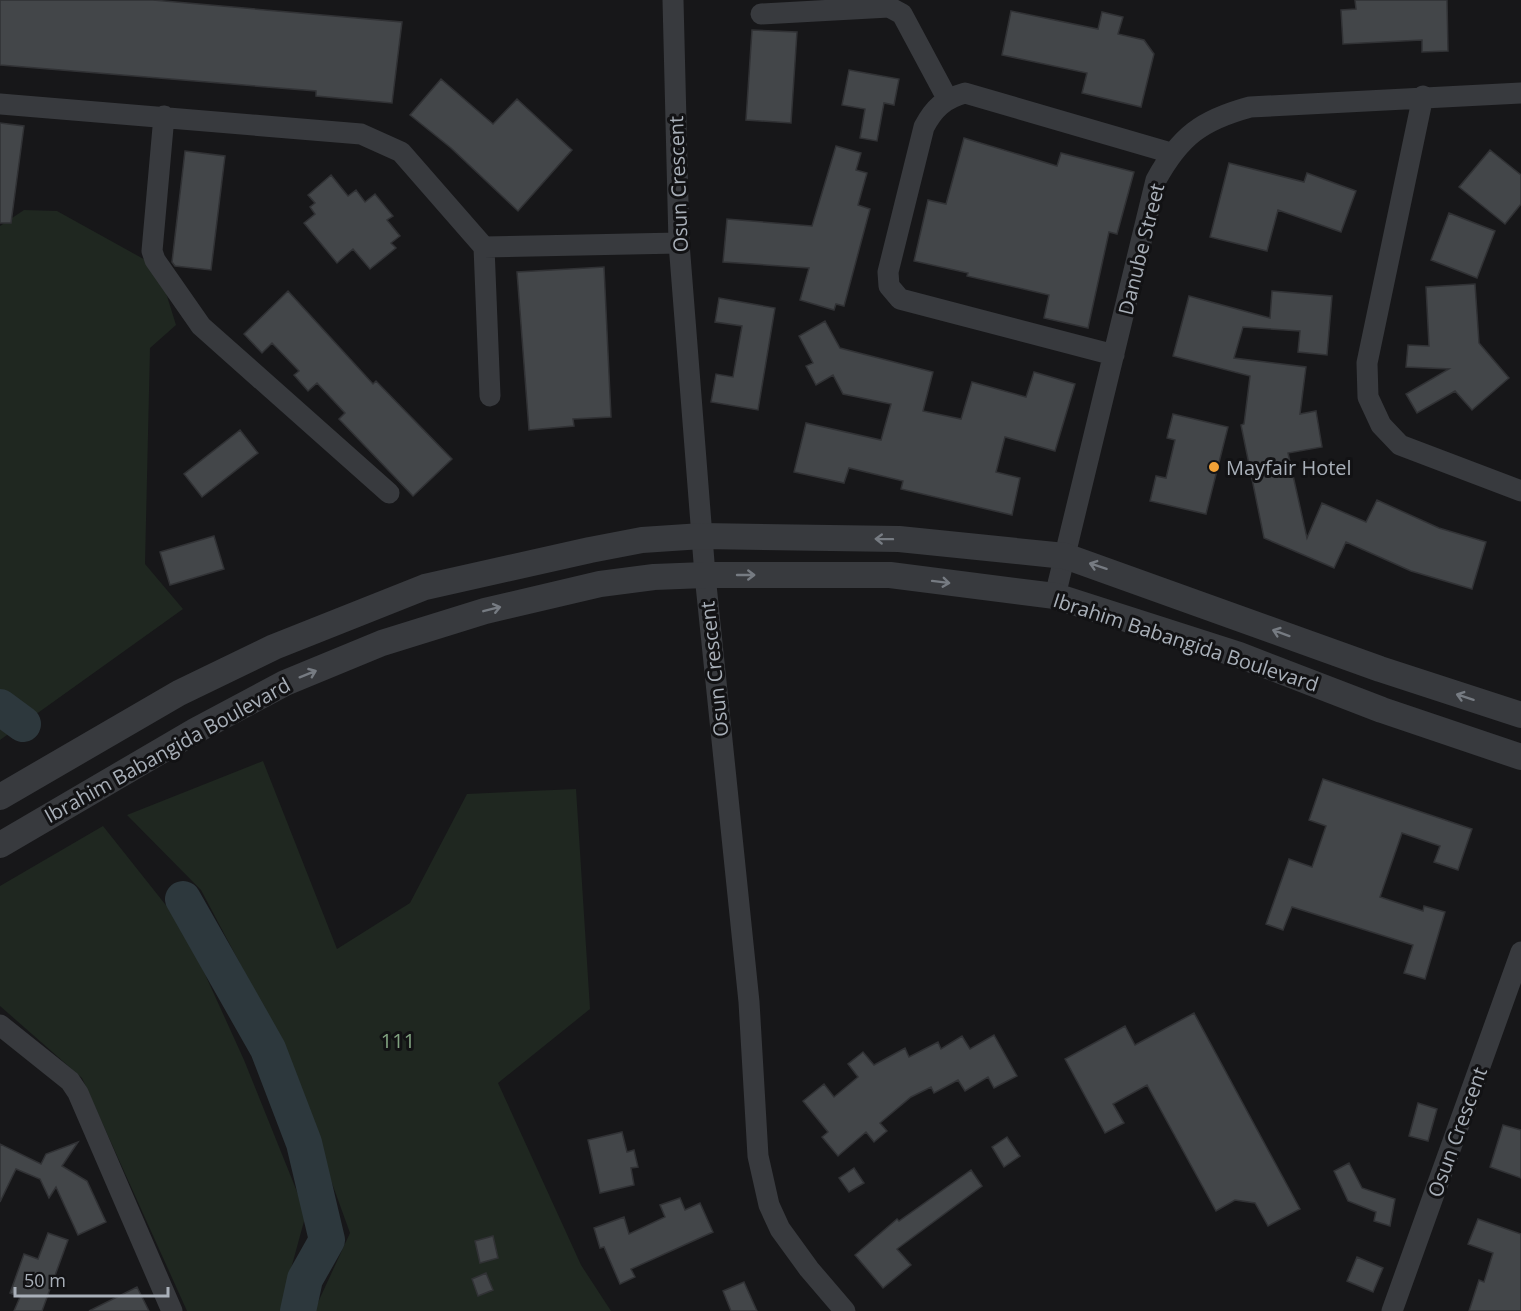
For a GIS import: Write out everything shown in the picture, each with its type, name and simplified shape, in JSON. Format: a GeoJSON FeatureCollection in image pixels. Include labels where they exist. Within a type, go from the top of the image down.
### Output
{"type":"FeatureCollection","features":[{"type":"Feature","properties":{"kind":"street","name":"Osun Crescent"},"geometry":{"type":"LineString","coordinates":[[673,0],[679,243],[705,575],[748,1002],[758,1156],[769,1205],[780,1229],[844,1311]]}},
{"type":"Feature","properties":{"kind":"street"},"geometry":{"type":"LineString","coordinates":[[761,14],[889,7],[902,14],[947,98]]}},
{"type":"Feature","properties":{"kind":"street"},"geometry":{"type":"LineString","coordinates":[[1114,355],[900,298],[889,286],[888,272],[924,127],[933,111],[947,98],[965,93],[1171,153]]}},
{"type":"Feature","properties":{"kind":"street","name":"Danube Street"},"geometry":{"type":"LineString","coordinates":[[1055,596],[1156,180],[1171,153],[1191,132],[1220,116],[1250,107],[1423,96],[1521,93]]}},
{"type":"Feature","properties":{"kind":"street"},"geometry":{"type":"LineString","coordinates":[[1423,96],[1371,341],[1367,363],[1368,397],[1381,425],[1400,445],[1521,491]]}},
{"type":"Feature","properties":{"kind":"street"},"geometry":{"type":"LineString","coordinates":[[0,104],[361,134],[401,152],[484,247],[490,396]]}},
{"type":"Feature","properties":{"kind":"street"},"geometry":{"type":"LineString","coordinates":[[164,116],[152,251],[155,260],[201,326],[389,493]]}},
{"type":"Feature","properties":{"kind":"street"},"geometry":{"type":"LineString","coordinates":[[484,247],[679,243]]}},
{"type":"Feature","properties":{"kind":"street","name":"Ibrahim Babangida Boulevard"},"geometry":{"type":"LineString","coordinates":[[0,797],[189,688],[274,647],[425,587],[642,540],[702,536],[899,539],[1065,556],[1380,669],[1521,715]]}},
{"type":"Feature","properties":{"kind":"street","name":"Ibrahim Babangida Boulevard"},"geometry":{"type":"LineString","coordinates":[[0,845],[195,731],[285,683],[382,643],[485,611],[600,584],[705,575],[890,575],[1055,596],[1239,655],[1382,710],[1521,757]]}},
{"type":"Feature","properties":{"kind":"street","name":"Osun Crescent"},"geometry":{"type":"LineString","coordinates":[[1392,1311],[1521,952]]}},
{"type":"Feature","properties":{"kind":"street"},"geometry":{"type":"LineString","coordinates":[[0,1025],[70,1081],[78,1093],[172,1311]]}},
{"type":"Feature","properties":{"kind":"green space"},"geometry":{"type":"Polygon","coordinates":[[[24,210],[57,211],[158,267],[176,325],[150,348],[145,564],[183,609],[0,740],[0,226],[24,210]]]}},
{"type":"Feature","properties":{"kind":"green space","name":"111"},"geometry":{"type":"Polygon","coordinates":[[[263,761],[337,949],[410,903],[467,794],[576,789],[590,1009],[498,1083],[581,1265],[611,1311],[314,1311],[350,1233],[280,1039],[201,890],[127,815],[263,761]]]}},
{"type":"Feature","properties":{"kind":"green space"},"geometry":{"type":"Polygon","coordinates":[[[103,826],[184,928],[244,1060],[306,1214],[289,1276],[288,1311],[187,1311],[82,1078],[0,1006],[0,886],[103,826]]]}},
{"type":"Feature","properties":{"kind":"building"},"geometry":{"type":"Polygon","coordinates":[[[0,0],[153,0],[402,22],[392,103],[316,96],[316,91],[0,65],[0,0]]]}},
{"type":"Feature","properties":{"kind":"building"},"geometry":{"type":"Polygon","coordinates":[[[1355,0],[1447,0],[1448,51],[1422,52],[1422,40],[1343,44],[1341,10],[1356,9],[1355,0]]]}},
{"type":"Feature","properties":{"kind":"building"},"geometry":{"type":"Polygon","coordinates":[[[1011,11],[1098,29],[1102,12],[1123,17],[1118,34],[1144,40],[1154,54],[1141,107],[1082,93],[1087,73],[1002,55],[1011,11]]]}},
{"type":"Feature","properties":{"kind":"building"},"geometry":{"type":"Polygon","coordinates":[[[752,30],[797,32],[791,123],[746,120],[752,30]]]}},
{"type":"Feature","properties":{"kind":"building"},"geometry":{"type":"Polygon","coordinates":[[[849,70],[899,79],[894,105],[884,103],[877,141],[860,138],[865,109],[842,105],[849,70]]]}},
{"type":"Feature","properties":{"kind":"building"},"geometry":{"type":"Polygon","coordinates":[[[441,79],[493,124],[517,99],[572,150],[518,211],[451,148],[410,115],[441,79]]]}},
{"type":"Feature","properties":{"kind":"building"},"geometry":{"type":"Polygon","coordinates":[[[0,123],[24,126],[11,223],[0,223],[0,123]]]}},
{"type":"Feature","properties":{"kind":"building"},"geometry":{"type":"Polygon","coordinates":[[[964,138],[1057,166],[1061,153],[1134,172],[1117,234],[1109,232],[1088,328],[1044,318],[1049,295],[914,261],[928,200],[946,204],[964,138]]]}},
{"type":"Feature","properties":{"kind":"building"},"geometry":{"type":"Polygon","coordinates":[[[836,146],[861,153],[856,170],[867,173],[858,205],[870,209],[844,306],[836,304],[834,310],[800,300],[809,268],[723,262],[727,219],[812,226],[836,146]]]}},
{"type":"Feature","properties":{"kind":"building"},"geometry":{"type":"Polygon","coordinates":[[[1490,150],[1521,175],[1521,204],[1505,224],[1459,187],[1490,150]]]}},
{"type":"Feature","properties":{"kind":"building"},"geometry":{"type":"Polygon","coordinates":[[[185,151],[225,156],[211,270],[175,266],[172,262],[185,151]]]}},
{"type":"Feature","properties":{"kind":"building"},"geometry":{"type":"Polygon","coordinates":[[[1229,163],[1304,182],[1307,173],[1356,191],[1341,232],[1278,210],[1267,251],[1210,237],[1229,163]]]}},
{"type":"Feature","properties":{"kind":"building"},"geometry":{"type":"Polygon","coordinates":[[[331,175],[348,196],[356,190],[365,202],[375,194],[393,216],[387,220],[400,236],[391,243],[396,248],[370,269],[353,249],[337,263],[304,223],[315,214],[310,207],[315,203],[308,195],[331,175]]]}},
{"type":"Feature","properties":{"kind":"building"},"geometry":{"type":"Polygon","coordinates":[[[1449,213],[1495,231],[1477,278],[1431,260],[1449,213]]]}},
{"type":"Feature","properties":{"kind":"building"},"geometry":{"type":"Polygon","coordinates":[[[604,267],[611,417],[573,419],[574,426],[529,430],[517,272],[604,267]]]}},
{"type":"Feature","properties":{"kind":"building"},"geometry":{"type":"Polygon","coordinates":[[[1475,284],[1479,343],[1509,378],[1472,410],[1455,391],[1417,413],[1406,394],[1449,369],[1406,367],[1408,345],[1429,346],[1426,287],[1475,284]]]}},
{"type":"Feature","properties":{"kind":"building"},"geometry":{"type":"Polygon","coordinates":[[[288,291],[373,384],[376,381],[452,459],[413,496],[339,419],[345,413],[317,383],[308,391],[294,375],[299,371],[272,343],[262,353],[244,334],[288,291]]]}},
{"type":"Feature","properties":{"kind":"building"},"geometry":{"type":"Polygon","coordinates":[[[1272,291],[1332,296],[1327,355],[1298,352],[1300,331],[1243,327],[1234,358],[1306,367],[1300,414],[1316,411],[1322,447],[1288,453],[1307,538],[1322,503],[1366,522],[1377,500],[1439,528],[1486,542],[1472,589],[1411,571],[1346,542],[1334,568],[1264,538],[1241,425],[1244,424],[1250,376],[1173,356],[1189,296],[1270,318],[1272,291]]]}},
{"type":"Feature","properties":{"kind":"building"},"geometry":{"type":"Polygon","coordinates":[[[719,298],[775,308],[758,410],[711,402],[716,374],[733,377],[742,326],[715,322],[719,298]]]}},
{"type":"Feature","properties":{"kind":"building"},"geometry":{"type":"Polygon","coordinates":[[[825,321],[840,348],[933,372],[923,411],[961,419],[972,382],[1026,397],[1034,372],[1075,384],[1055,451],[1005,437],[996,472],[1020,478],[1012,515],[901,489],[903,481],[849,468],[844,483],[794,472],[806,423],[881,440],[891,404],[843,394],[833,375],[816,385],[806,366],[813,363],[799,336],[825,321]]]}},
{"type":"Feature","properties":{"kind":"building"},"geometry":{"type":"Polygon","coordinates":[[[1173,414],[1228,427],[1206,514],[1150,501],[1156,476],[1166,478],[1175,440],[1167,438],[1173,414]]]}},
{"type":"Feature","properties":{"kind":"building"},"geometry":{"type":"Polygon","coordinates":[[[240,430],[258,453],[202,497],[184,474],[240,430]]]}},
{"type":"Feature","properties":{"kind":"building"},"geometry":{"type":"Polygon","coordinates":[[[214,536],[224,569],[170,585],[160,552],[214,536]]]}},
{"type":"Feature","properties":{"kind":"building"},"geometry":{"type":"Polygon","coordinates":[[[1323,779],[1472,829],[1458,870],[1434,862],[1440,846],[1402,833],[1380,897],[1423,911],[1424,906],[1445,912],[1425,979],[1404,973],[1413,945],[1292,907],[1283,930],[1266,924],[1289,859],[1312,867],[1326,826],[1309,820],[1323,779]]]}},
{"type":"Feature","properties":{"kind":"building"},"geometry":{"type":"Polygon","coordinates":[[[1194,1013],[1300,1209],[1268,1226],[1255,1203],[1235,1200],[1216,1211],[1147,1085],[1113,1104],[1124,1123],[1105,1133],[1065,1059],[1125,1026],[1135,1045],[1194,1013]]]}},
{"type":"Feature","properties":{"kind":"building"},"geometry":{"type":"Polygon","coordinates":[[[994,1035],[1017,1076],[994,1088],[988,1077],[965,1091],[958,1080],[934,1093],[931,1087],[911,1097],[880,1123],[887,1131],[874,1142],[866,1132],[838,1156],[822,1137],[828,1132],[803,1101],[824,1084],[834,1097],[858,1077],[848,1064],[863,1052],[874,1065],[905,1048],[909,1057],[938,1042],[941,1049],[962,1036],[970,1049],[994,1035]]]}},
{"type":"Feature","properties":{"kind":"building"},"geometry":{"type":"Polygon","coordinates":[[[1418,1103],[1437,1109],[1428,1141],[1409,1136],[1418,1103]]]}},
{"type":"Feature","properties":{"kind":"building"},"geometry":{"type":"Polygon","coordinates":[[[1503,1125],[1521,1130],[1521,1178],[1490,1167],[1503,1125]]]}},
{"type":"Feature","properties":{"kind":"building"},"geometry":{"type":"Polygon","coordinates":[[[622,1132],[627,1152],[634,1150],[638,1167],[631,1168],[634,1185],[600,1193],[588,1140],[622,1132]]]}},
{"type":"Feature","properties":{"kind":"building"},"geometry":{"type":"Polygon","coordinates":[[[1007,1137],[1020,1156],[1004,1167],[992,1147],[1007,1137]]]}},
{"type":"Feature","properties":{"kind":"building"},"geometry":{"type":"Polygon","coordinates":[[[78,1142],[62,1166],[87,1181],[106,1222],[78,1235],[56,1187],[49,1198],[40,1179],[16,1169],[0,1202],[0,1144],[41,1164],[46,1154],[78,1142]]]}},
{"type":"Feature","properties":{"kind":"building"},"geometry":{"type":"Polygon","coordinates":[[[1349,1163],[1362,1188],[1395,1199],[1390,1226],[1374,1221],[1376,1212],[1348,1201],[1334,1171],[1349,1163]]]}},
{"type":"Feature","properties":{"kind":"building"},"geometry":{"type":"Polygon","coordinates":[[[854,1168],[864,1183],[849,1192],[839,1178],[854,1168]]]}},
{"type":"Feature","properties":{"kind":"building"},"geometry":{"type":"Polygon","coordinates":[[[971,1170],[982,1186],[897,1249],[911,1265],[883,1288],[855,1255],[897,1219],[899,1221],[971,1170]]]}},
{"type":"Feature","properties":{"kind":"building"},"geometry":{"type":"Polygon","coordinates":[[[680,1198],[685,1210],[700,1203],[713,1232],[631,1269],[635,1277],[620,1284],[604,1247],[600,1248],[594,1228],[624,1217],[629,1234],[665,1217],[660,1205],[680,1198]]]}},
{"type":"Feature","properties":{"kind":"building"},"geometry":{"type":"Polygon","coordinates":[[[1478,1219],[1521,1234],[1521,1311],[1469,1311],[1479,1280],[1484,1282],[1493,1253],[1468,1244],[1478,1219]]]}},
{"type":"Feature","properties":{"kind":"building"},"geometry":{"type":"Polygon","coordinates":[[[48,1233],[68,1240],[42,1311],[14,1311],[20,1297],[10,1293],[24,1254],[38,1259],[48,1233]]]}},
{"type":"Feature","properties":{"kind":"building"},"geometry":{"type":"Polygon","coordinates":[[[493,1236],[498,1258],[480,1263],[475,1241],[493,1236]]]}},
{"type":"Feature","properties":{"kind":"building"},"geometry":{"type":"Polygon","coordinates":[[[1357,1257],[1383,1268],[1373,1292],[1347,1281],[1357,1257]]]}},
{"type":"Feature","properties":{"kind":"building"},"geometry":{"type":"Polygon","coordinates":[[[486,1273],[493,1290],[478,1296],[472,1279],[486,1273]]]}},
{"type":"Feature","properties":{"kind":"building"},"geometry":{"type":"Polygon","coordinates":[[[744,1282],[757,1311],[731,1311],[723,1291],[744,1282]]]}},
{"type":"Feature","properties":{"kind":"building"},"geometry":{"type":"Polygon","coordinates":[[[137,1287],[149,1311],[89,1311],[137,1287]]]}},
{"type":"Feature","properties":{"kind":"waterway"},"geometry":{"type":"LineString","coordinates":[[0,707],[23,724]]}},
{"type":"Feature","properties":{"kind":"waterway"},"geometry":{"type":"LineString","coordinates":[[183,899],[268,1049],[304,1143],[327,1240],[305,1279],[298,1311]]}},
{"type":"Feature","properties":{"kind":"place","name":"Mayfair Hotel"},"geometry":{"type":"Point","coordinates":[1214,467]}}]}
